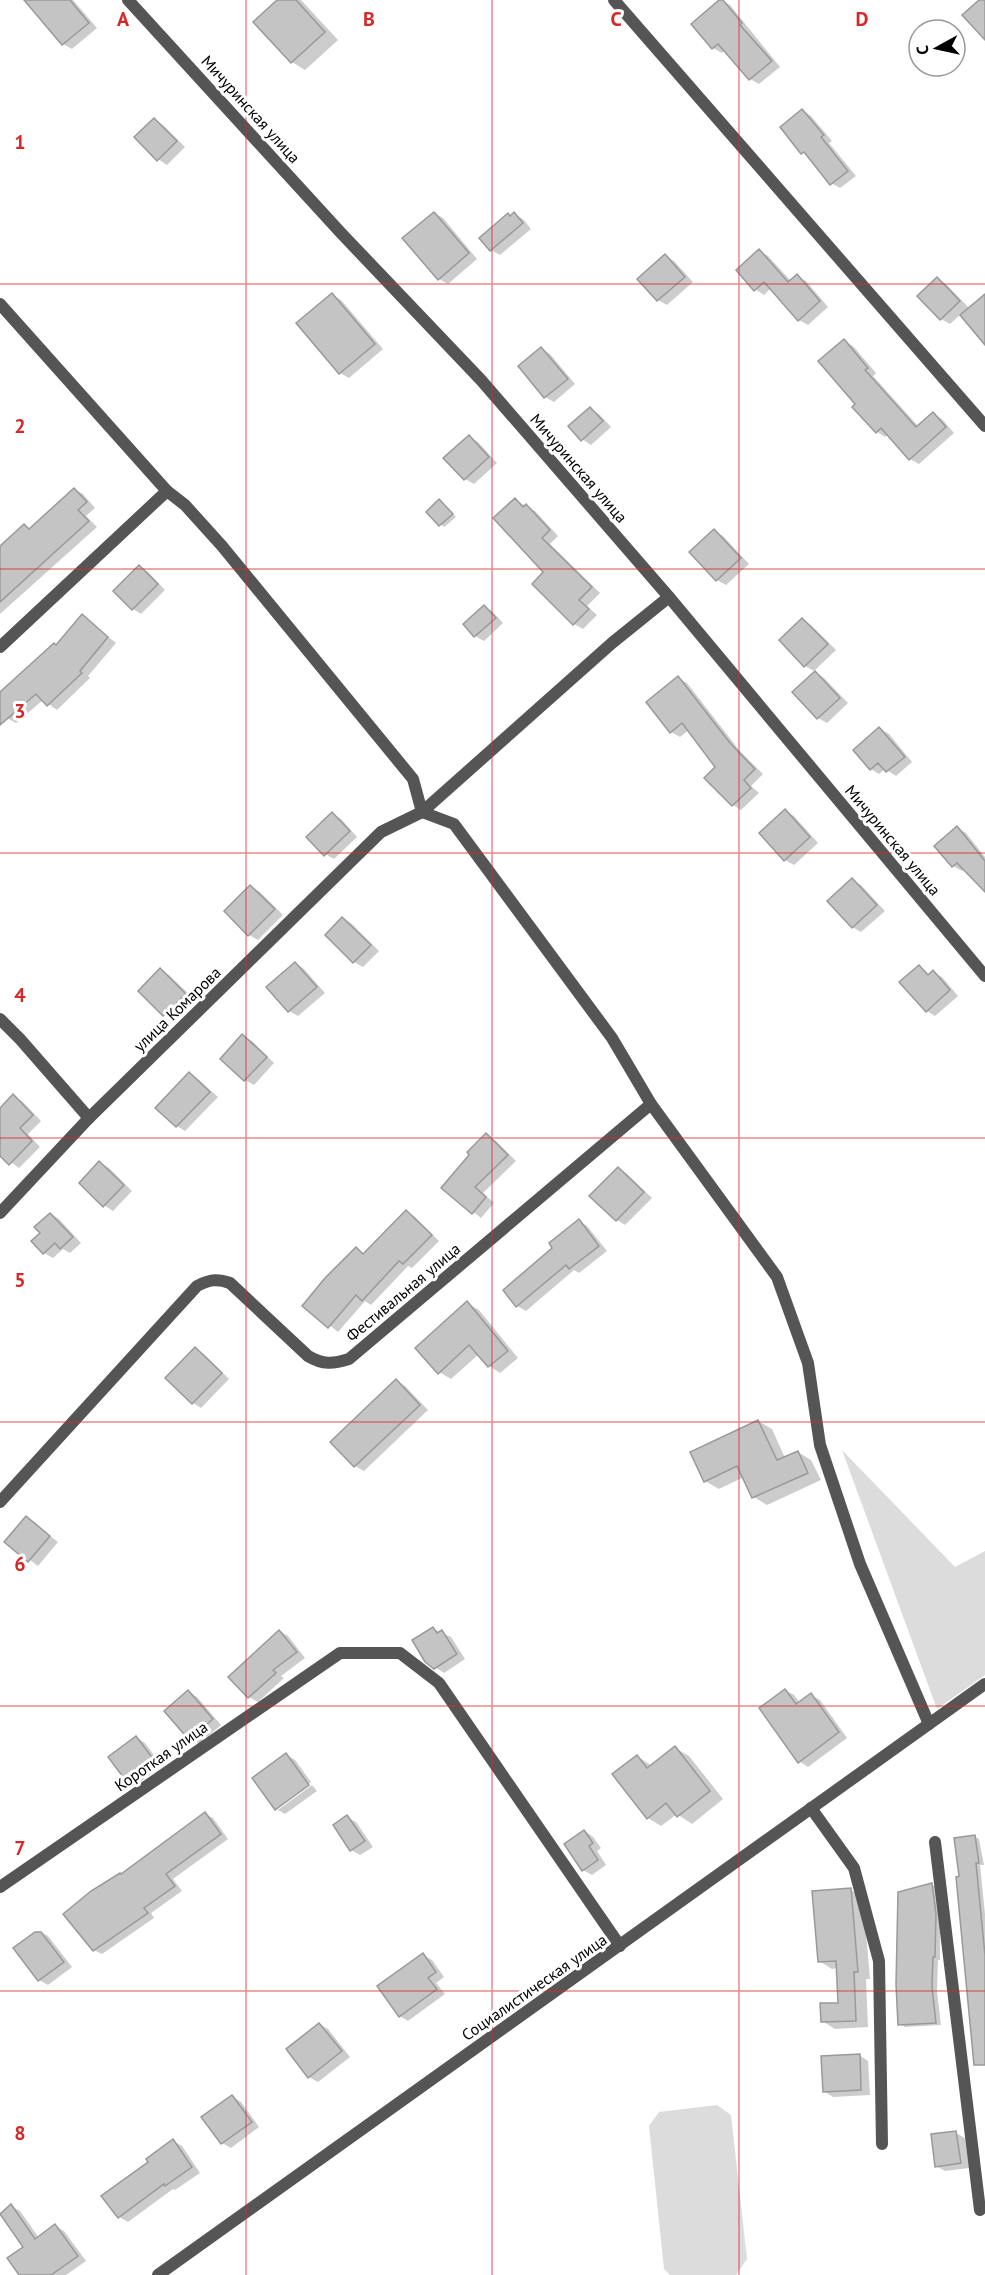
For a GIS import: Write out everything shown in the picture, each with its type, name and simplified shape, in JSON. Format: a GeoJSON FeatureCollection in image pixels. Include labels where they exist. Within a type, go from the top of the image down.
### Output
{"type":"FeatureCollection","features":[{"type":"Feature","properties":{"kind":"street","name":"Мичуринская улица"},"geometry":{"type":"LineString","coordinates":[[128,0],[333,225],[481,380],[669,597],[985,976]]}},
{"type":"Feature","properties":{"kind":"street"},"geometry":{"type":"LineString","coordinates":[[614,0],[985,426]]}},
{"type":"Feature","properties":{"kind":"street"},"geometry":{"type":"LineString","coordinates":[[0,304],[167,490],[185,505],[222,546],[413,779],[422,812],[454,824],[612,1038],[651,1104],[777,1277],[808,1362],[820,1445],[856,1554],[929,1724]]}},
{"type":"Feature","properties":{"kind":"street"},"geometry":{"type":"LineString","coordinates":[[0,647],[167,490]]}},
{"type":"Feature","properties":{"kind":"street","name":"улица Комарова"},"geometry":{"type":"LineString","coordinates":[[0,1213],[89,1118],[381,832],[422,812],[612,643],[669,597]]}},
{"type":"Feature","properties":{"kind":"street"},"geometry":{"type":"LineString","coordinates":[[0,1019],[89,1118]]}},
{"type":"Feature","properties":{"kind":"street","name":"Фестивальная улица"},"geometry":{"type":"LineString","coordinates":[[0,1502],[197,1286],[218,1279],[230,1282],[308,1356],[320,1363],[335,1364],[349,1359],[651,1104]]}},
{"type":"Feature","properties":{"kind":"street","name":"Короткая улица"},"geometry":{"type":"LineString","coordinates":[[0,1887],[340,1653],[400,1653],[438,1683],[620,1946]]}},
{"type":"Feature","properties":{"kind":"street","name":"Социалистическая улица"},"geometry":{"type":"LineString","coordinates":[[158,2275],[985,1684]]}},
{"type":"Feature","properties":{"kind":"street"},"geometry":{"type":"LineString","coordinates":[[811,1808],[854,1868],[879,1961],[882,2144]]}},
{"type":"Feature","properties":{"kind":"street"},"geometry":{"type":"LineString","coordinates":[[935,1842],[980,2210]]}},
{"type":"Feature","properties":{"kind":"shaded area"},"geometry":{"type":"Polygon","coordinates":[[[842,1450],[955,1567],[985,1551],[985,1675],[937,1709],[842,1450]]]}},
{"type":"Feature","properties":{"kind":"shaded area"},"geometry":{"type":"Polygon","coordinates":[[[717,2105],[731,2115],[747,2259],[736,2275],[670,2275],[664,2269],[649,2126],[659,2112],[717,2105]]]}},
{"type":"Feature","properties":{"kind":"building"},"geometry":{"type":"Polygon","coordinates":[[[24,0],[70,0],[89,23],[62,45],[24,0]]]}},
{"type":"Feature","properties":{"kind":"building"},"geometry":{"type":"Polygon","coordinates":[[[277,0],[296,0],[325,32],[291,63],[253,22],[277,0]]]}},
{"type":"Feature","properties":{"kind":"building"},"geometry":{"type":"Polygon","coordinates":[[[719,0],[723,0],[742,23],[740,25],[772,61],[749,80],[718,44],[712,49],[691,24],[719,0]]]}},
{"type":"Feature","properties":{"kind":"building"},"geometry":{"type":"Polygon","coordinates":[[[979,0],[985,0],[985,40],[967,18],[962,15],[979,0]]]}},
{"type":"Feature","properties":{"kind":"building"},"geometry":{"type":"Polygon","coordinates":[[[802,109],[824,135],[821,137],[848,171],[830,185],[804,152],[801,154],[780,127],[802,109]]]}},
{"type":"Feature","properties":{"kind":"building"},"geometry":{"type":"Polygon","coordinates":[[[154,118],[177,141],[157,161],[134,137],[154,118]]]}},
{"type":"Feature","properties":{"kind":"building"},"geometry":{"type":"Polygon","coordinates":[[[434,212],[469,253],[438,280],[402,238],[434,212]]]}},
{"type":"Feature","properties":{"kind":"building"},"geometry":{"type":"Polygon","coordinates":[[[514,212],[523,223],[490,251],[479,238],[508,213],[510,216],[514,212]]]}},
{"type":"Feature","properties":{"kind":"building"},"geometry":{"type":"Polygon","coordinates":[[[759,249],[788,282],[797,274],[820,301],[798,321],[764,282],[754,291],[736,270],[759,249]]]}},
{"type":"Feature","properties":{"kind":"building"},"geometry":{"type":"Polygon","coordinates":[[[665,254],[685,277],[657,301],[637,279],[665,254]]]}},
{"type":"Feature","properties":{"kind":"building"},"geometry":{"type":"Polygon","coordinates":[[[937,277],[960,301],[940,320],[917,296],[937,277]]]}},
{"type":"Feature","properties":{"kind":"building"},"geometry":{"type":"Polygon","coordinates":[[[332,293],[375,344],[339,374],[296,323],[332,293]]]}},
{"type":"Feature","properties":{"kind":"building"},"geometry":{"type":"Polygon","coordinates":[[[985,294],[985,345],[960,315],[985,294]]]}},
{"type":"Feature","properties":{"kind":"building"},"geometry":{"type":"Polygon","coordinates":[[[844,339],[868,368],[865,370],[916,427],[933,412],[946,427],[909,460],[881,428],[876,433],[852,407],[855,404],[818,361],[844,339]]]}},
{"type":"Feature","properties":{"kind":"building"},"geometry":{"type":"Polygon","coordinates":[[[541,347],[568,379],[544,398],[518,366],[541,347]]]}},
{"type":"Feature","properties":{"kind":"building"},"geometry":{"type":"Polygon","coordinates":[[[590,407],[603,421],[581,441],[568,426],[590,407]]]}},
{"type":"Feature","properties":{"kind":"building"},"geometry":{"type":"Polygon","coordinates":[[[469,435],[489,457],[464,480],[443,458],[469,435]]]}},
{"type":"Feature","properties":{"kind":"building"},"geometry":{"type":"Polygon","coordinates":[[[74,488],[87,502],[78,510],[89,521],[0,602],[0,546],[24,524],[29,529],[74,488]]]}},
{"type":"Feature","properties":{"kind":"building"},"geometry":{"type":"Polygon","coordinates":[[[515,498],[523,507],[526,504],[550,530],[542,538],[592,587],[579,600],[589,609],[573,625],[532,584],[543,572],[493,518],[515,498]]]}},
{"type":"Feature","properties":{"kind":"building"},"geometry":{"type":"Polygon","coordinates":[[[439,499],[453,514],[439,526],[426,512],[439,499]]]}},
{"type":"Feature","properties":{"kind":"building"},"geometry":{"type":"Polygon","coordinates":[[[714,529],[741,558],[716,581],[689,552],[714,529]]]}},
{"type":"Feature","properties":{"kind":"building"},"geometry":{"type":"Polygon","coordinates":[[[139,565],[158,584],[132,610],[113,591],[139,565]]]}},
{"type":"Feature","properties":{"kind":"building"},"geometry":{"type":"Polygon","coordinates":[[[484,605],[496,618],[474,637],[463,624],[484,605]]]}},
{"type":"Feature","properties":{"kind":"building"},"geometry":{"type":"Polygon","coordinates":[[[82,614],[108,637],[80,671],[82,673],[47,706],[36,694],[0,725],[0,692],[54,643],[56,645],[82,614]]]}},
{"type":"Feature","properties":{"kind":"building"},"geometry":{"type":"Polygon","coordinates":[[[802,618],[828,644],[804,667],[779,640],[802,618]]]}},
{"type":"Feature","properties":{"kind":"building"},"geometry":{"type":"Polygon","coordinates":[[[815,671],[840,698],[817,719],[792,692],[815,671]]]}},
{"type":"Feature","properties":{"kind":"building"},"geometry":{"type":"Polygon","coordinates":[[[678,676],[730,743],[755,769],[744,780],[751,788],[732,806],[704,778],[715,767],[682,723],[670,733],[646,702],[678,676]]]}},
{"type":"Feature","properties":{"kind":"building"},"geometry":{"type":"Polygon","coordinates":[[[879,727],[905,757],[886,772],[878,763],[870,770],[853,750],[879,727]]]}},
{"type":"Feature","properties":{"kind":"building"},"geometry":{"type":"Polygon","coordinates":[[[785,809],[810,837],[784,861],[759,833],[785,809]]]}},
{"type":"Feature","properties":{"kind":"building"},"geometry":{"type":"Polygon","coordinates":[[[332,812],[350,831],[324,856],[306,837],[332,812]]]}},
{"type":"Feature","properties":{"kind":"building"},"geometry":{"type":"Polygon","coordinates":[[[957,826],[985,861],[985,892],[957,863],[952,867],[934,846],[957,826]]]}},
{"type":"Feature","properties":{"kind":"building"},"geometry":{"type":"Polygon","coordinates":[[[852,878],[877,905],[852,928],[827,901],[852,878]]]}},
{"type":"Feature","properties":{"kind":"building"},"geometry":{"type":"Polygon","coordinates":[[[250,885],[275,909],[248,936],[224,911],[250,885]]]}},
{"type":"Feature","properties":{"kind":"building"},"geometry":{"type":"Polygon","coordinates":[[[342,917],[371,945],[353,963],[325,935],[342,917]]]}},
{"type":"Feature","properties":{"kind":"building"},"geometry":{"type":"Polygon","coordinates":[[[295,962],[317,987],[288,1012],[266,987],[295,962]]]}},
{"type":"Feature","properties":{"kind":"building"},"geometry":{"type":"Polygon","coordinates":[[[919,965],[928,975],[933,970],[950,990],[926,1012],[899,982],[919,965]]]}},
{"type":"Feature","properties":{"kind":"building"},"geometry":{"type":"Polygon","coordinates":[[[160,968],[186,994],[163,1016],[138,991],[160,968]]]}},
{"type":"Feature","properties":{"kind":"building"},"geometry":{"type":"Polygon","coordinates":[[[242,1034],[267,1057],[244,1081],[220,1059],[242,1034]]]}},
{"type":"Feature","properties":{"kind":"building"},"geometry":{"type":"Polygon","coordinates":[[[189,1072],[210,1092],[176,1127],[155,1108],[189,1072]]]}},
{"type":"Feature","properties":{"kind":"building"},"geometry":{"type":"Polygon","coordinates":[[[13,1094],[33,1115],[20,1128],[32,1141],[9,1165],[0,1156],[0,1108],[13,1094]]]}},
{"type":"Feature","properties":{"kind":"building"},"geometry":{"type":"Polygon","coordinates":[[[486,1133],[508,1155],[475,1187],[486,1197],[472,1214],[441,1188],[469,1155],[467,1152],[486,1133]]]}},
{"type":"Feature","properties":{"kind":"building"},"geometry":{"type":"Polygon","coordinates":[[[99,1161],[124,1185],[103,1207],[79,1183],[99,1161]]]}},
{"type":"Feature","properties":{"kind":"building"},"geometry":{"type":"Polygon","coordinates":[[[618,1167],[644,1192],[616,1221],[589,1196],[618,1167]]]}},
{"type":"Feature","properties":{"kind":"building"},"geometry":{"type":"Polygon","coordinates":[[[406,1210],[432,1235],[403,1264],[399,1261],[362,1301],[356,1295],[328,1328],[302,1306],[325,1278],[356,1247],[363,1254],[406,1210]]]}},
{"type":"Feature","properties":{"kind":"building"},"geometry":{"type":"Polygon","coordinates":[[[50,1213],[73,1237],[60,1249],[55,1243],[43,1254],[31,1241],[40,1233],[34,1227],[50,1213]]]}},
{"type":"Feature","properties":{"kind":"building"},"geometry":{"type":"Polygon","coordinates":[[[579,1219],[599,1246],[569,1269],[566,1265],[516,1307],[503,1290],[552,1248],[549,1243],[579,1219]]]}},
{"type":"Feature","properties":{"kind":"building"},"geometry":{"type":"Polygon","coordinates":[[[467,1301],[508,1351],[488,1367],[469,1345],[438,1374],[415,1348],[467,1301]]]}},
{"type":"Feature","properties":{"kind":"building"},"geometry":{"type":"Polygon","coordinates":[[[195,1347],[222,1373],[192,1404],[165,1378],[195,1347]]]}},
{"type":"Feature","properties":{"kind":"building"},"geometry":{"type":"Polygon","coordinates":[[[396,1379],[420,1405],[354,1467],[330,1442],[396,1379]]]}},
{"type":"Feature","properties":{"kind":"building"},"geometry":{"type":"Polygon","coordinates":[[[758,1420],[777,1460],[798,1451],[808,1473],[752,1498],[737,1466],[704,1482],[690,1452],[758,1420]]]}},
{"type":"Feature","properties":{"kind":"building"},"geometry":{"type":"Polygon","coordinates":[[[26,1516],[50,1536],[28,1562],[4,1542],[26,1516]]]}},
{"type":"Feature","properties":{"kind":"building"},"geometry":{"type":"Polygon","coordinates":[[[433,1627],[437,1633],[442,1630],[457,1654],[434,1669],[425,1662],[412,1640],[433,1627]]]}},
{"type":"Feature","properties":{"kind":"building"},"geometry":{"type":"Polygon","coordinates":[[[279,1630],[297,1652],[273,1670],[276,1673],[248,1698],[228,1677],[279,1630]]]}},
{"type":"Feature","properties":{"kind":"building"},"geometry":{"type":"Polygon","coordinates":[[[785,1689],[796,1704],[811,1693],[839,1732],[798,1763],[759,1708],[785,1689]]]}},
{"type":"Feature","properties":{"kind":"building"},"geometry":{"type":"Polygon","coordinates":[[[188,1690],[213,1719],[189,1740],[164,1711],[188,1690]]]}},
{"type":"Feature","properties":{"kind":"building"},"geometry":{"type":"Polygon","coordinates":[[[136,1736],[154,1760],[126,1781],[108,1757],[136,1736]]]}},
{"type":"Feature","properties":{"kind":"building"},"geometry":{"type":"Polygon","coordinates":[[[675,1746],[710,1791],[677,1817],[666,1803],[647,1819],[612,1774],[637,1755],[647,1768],[675,1746]]]}},
{"type":"Feature","properties":{"kind":"building"},"geometry":{"type":"Polygon","coordinates":[[[286,1753],[309,1785],[275,1810],[252,1778],[286,1753]]]}},
{"type":"Feature","properties":{"kind":"building"},"geometry":{"type":"Polygon","coordinates":[[[205,1812],[221,1834],[166,1874],[175,1886],[144,1908],[148,1913],[93,1951],[63,1914],[91,1891],[121,1874],[205,1812]]]}},
{"type":"Feature","properties":{"kind":"building"},"geometry":{"type":"Polygon","coordinates":[[[347,1815],[365,1841],[350,1851],[333,1825],[347,1815]]]}},
{"type":"Feature","properties":{"kind":"building"},"geometry":{"type":"Polygon","coordinates":[[[584,1830],[593,1843],[589,1846],[598,1860],[582,1871],[564,1844],[584,1830]]]}},
{"type":"Feature","properties":{"kind":"building"},"geometry":{"type":"Polygon","coordinates":[[[975,1835],[985,1955],[985,2065],[974,2065],[954,1838],[975,1835]]]}},
{"type":"Feature","properties":{"kind":"building"},"geometry":{"type":"Polygon","coordinates":[[[932,1883],[936,1914],[932,1987],[936,2023],[898,2025],[896,1984],[898,1892],[932,1883]]]}},
{"type":"Feature","properties":{"kind":"building"},"geometry":{"type":"Polygon","coordinates":[[[851,1888],[858,1972],[854,1972],[856,2021],[821,2022],[820,2003],[838,2003],[836,1961],[818,1962],[812,1891],[851,1888]]]}},
{"type":"Feature","properties":{"kind":"building"},"geometry":{"type":"Polygon","coordinates":[[[35,1932],[41,1932],[64,1962],[38,1981],[13,1948],[35,1932]]]}},
{"type":"Feature","properties":{"kind":"building"},"geometry":{"type":"Polygon","coordinates":[[[423,1953],[436,1972],[428,1978],[437,1989],[399,2017],[377,1986],[423,1953]]]}},
{"type":"Feature","properties":{"kind":"building"},"geometry":{"type":"Polygon","coordinates":[[[319,2023],[342,2051],[308,2078],[286,2049],[319,2023]]]}},
{"type":"Feature","properties":{"kind":"building"},"geometry":{"type":"Polygon","coordinates":[[[860,2054],[861,2090],[823,2092],[821,2056],[860,2054]]]}},
{"type":"Feature","properties":{"kind":"building"},"geometry":{"type":"Polygon","coordinates":[[[232,2095],[252,2122],[221,2144],[201,2117],[232,2095]]]}},
{"type":"Feature","properties":{"kind":"building"},"geometry":{"type":"Polygon","coordinates":[[[956,2131],[961,2163],[935,2167],[931,2134],[956,2131]]]}},
{"type":"Feature","properties":{"kind":"building"},"geometry":{"type":"Polygon","coordinates":[[[173,2139],[192,2167],[165,2186],[164,2184],[118,2218],[101,2196],[148,2162],[146,2159],[173,2139]]]}},
{"type":"Feature","properties":{"kind":"building"},"geometry":{"type":"Polygon","coordinates":[[[11,2204],[35,2239],[55,2224],[78,2256],[51,2275],[19,2275],[7,2258],[23,2247],[0,2214],[11,2204]]]}}]}
